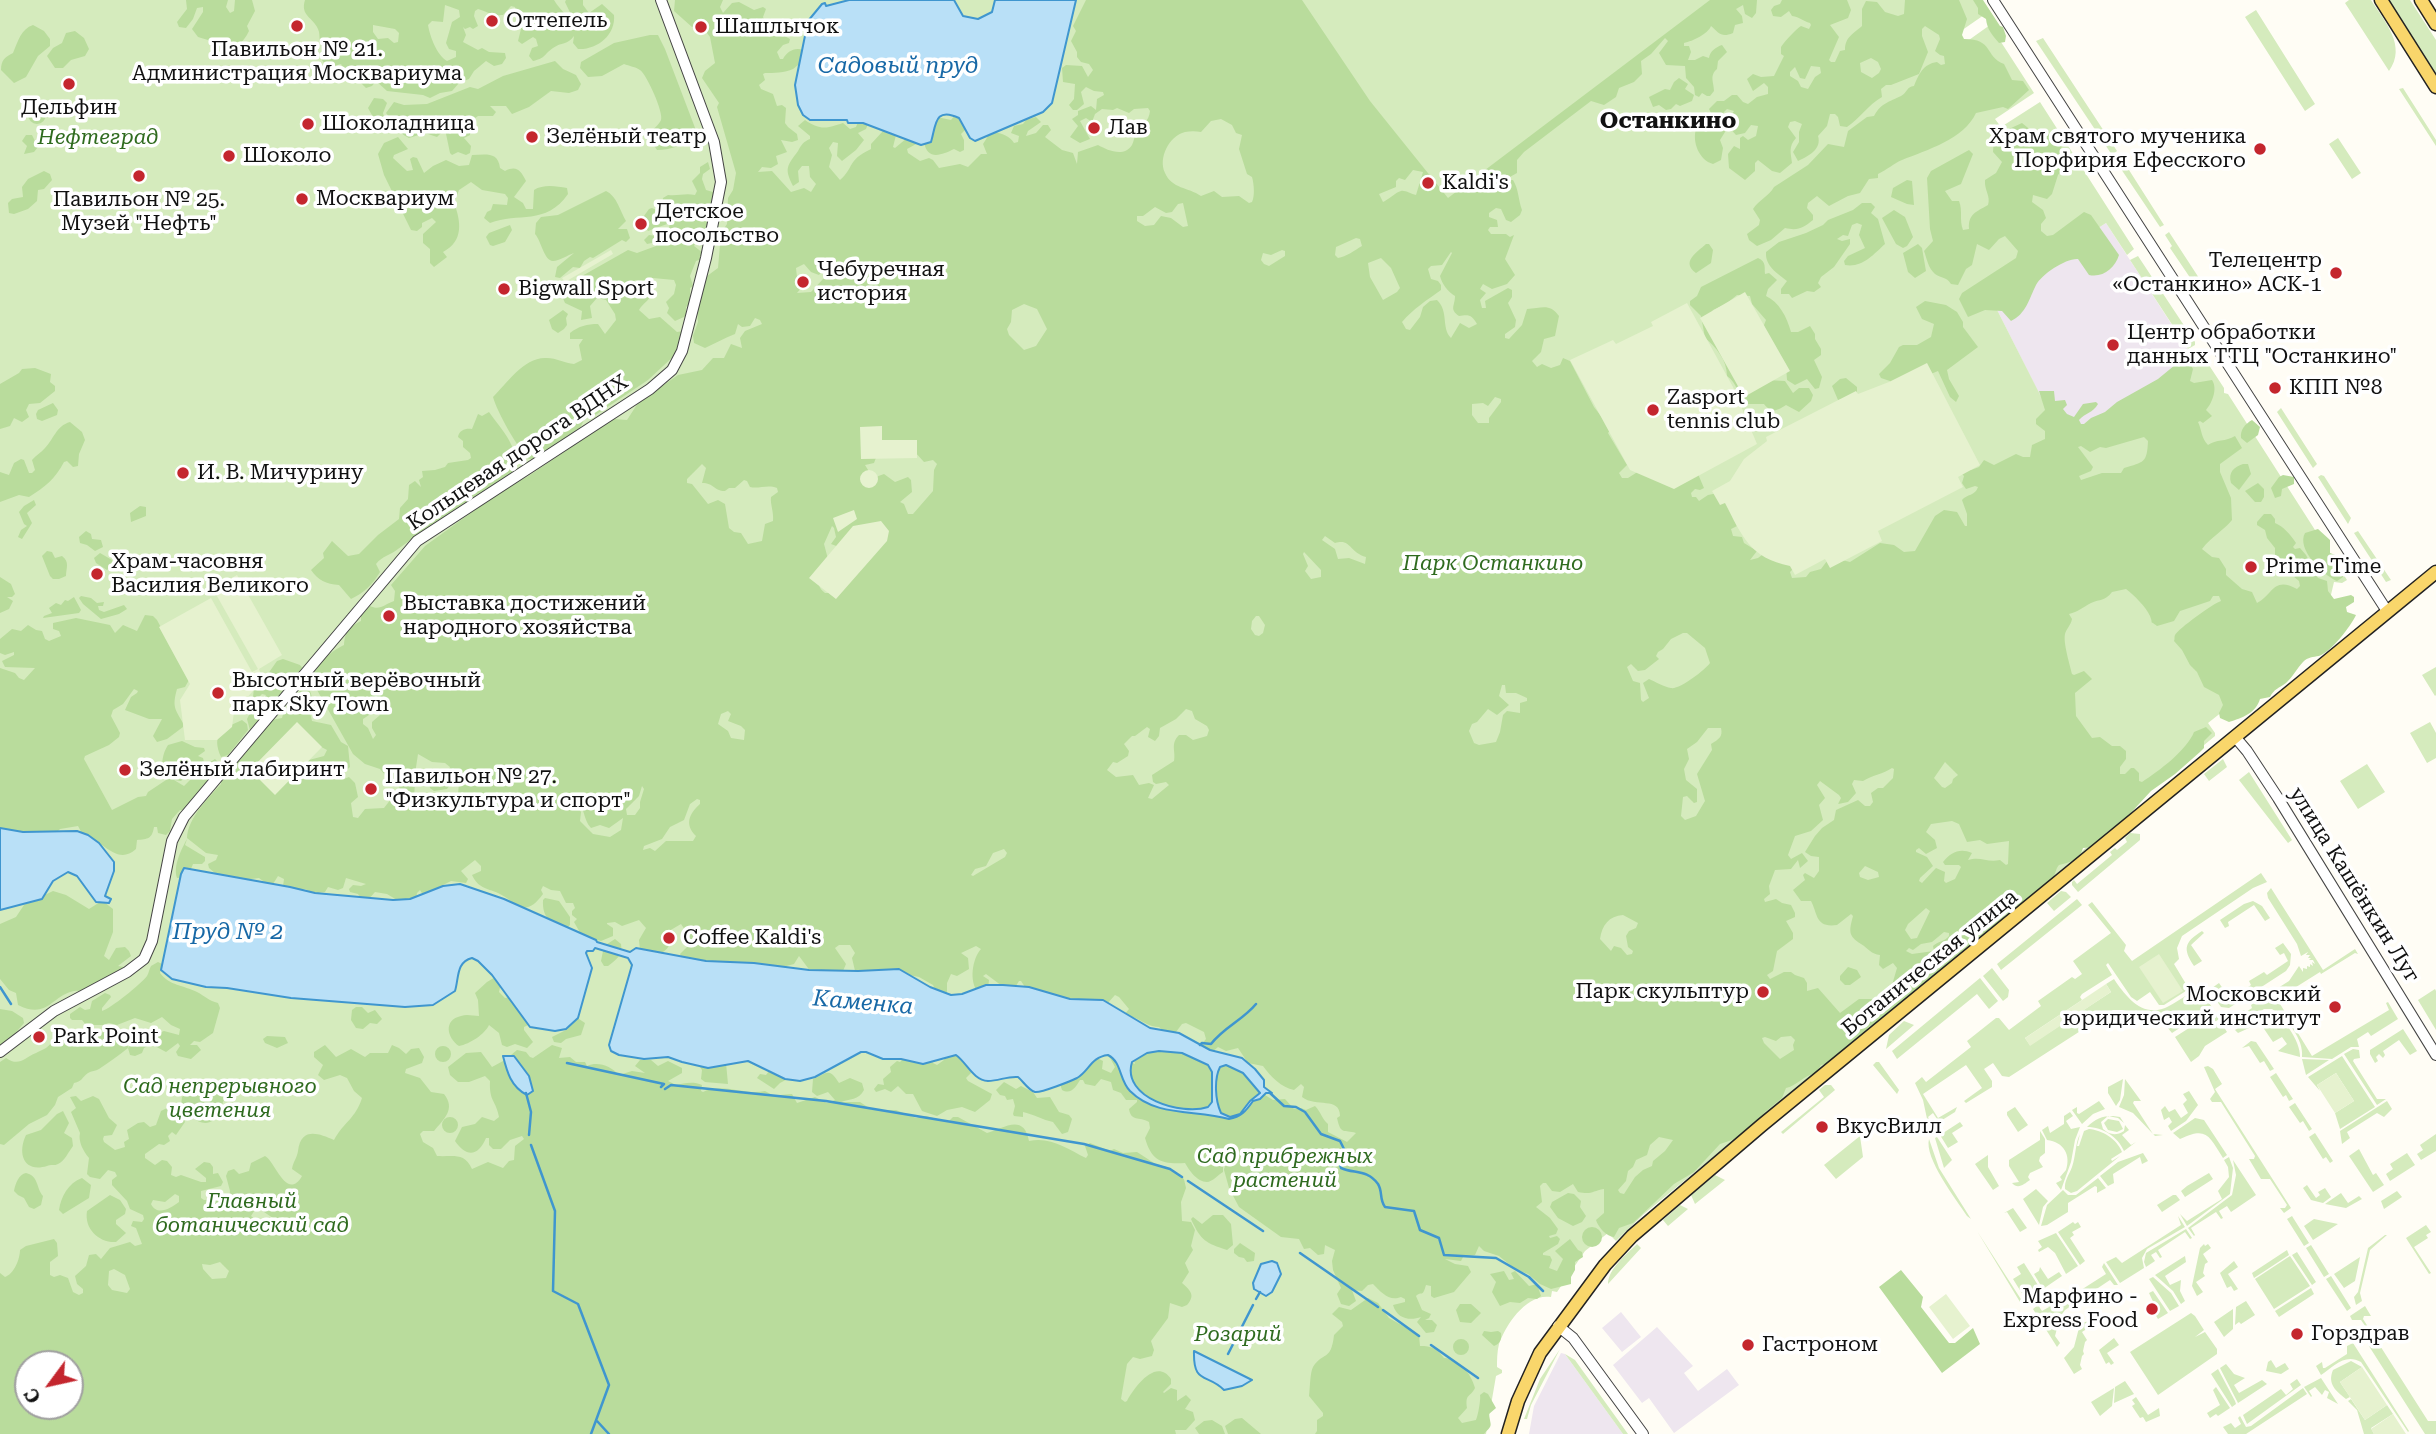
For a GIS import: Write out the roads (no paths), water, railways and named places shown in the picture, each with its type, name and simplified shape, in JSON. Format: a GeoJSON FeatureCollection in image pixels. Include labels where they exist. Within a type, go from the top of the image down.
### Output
{"type":"FeatureCollection","features":[{"type":"Feature","properties":{"kind":"main road"},"geometry":{"type":"LineString","coordinates":[[2381,0],[2436,87]]}},
{"type":"Feature","properties":{"kind":"main road"},"geometry":{"type":"LineString","coordinates":[[2421,0],[2436,24]]}},
{"type":"Feature","properties":{"kind":"main road","name":"Ботаническая улица"},"geometry":{"type":"LineString","coordinates":[[1508,1434],[1530,1373],[1558,1326],[1610,1259],[1646,1223],[2436,572]]}},
{"type":"Feature","properties":{"kind":"street","name":"Кольцевая дорога ВДНХ"},"geometry":{"type":"LineString","coordinates":[[0,1052],[54,1011],[142,962],[152,942],[172,841],[184,817],[417,541],[654,386],[678,360],[695,307],[720,197],[721,174],[714,142],[661,0]]}},
{"type":"Feature","properties":{"kind":"street"},"geometry":{"type":"LineString","coordinates":[[1993,0],[2387,611]]}},
{"type":"Feature","properties":{"kind":"street","name":"улица Кашёнкин Луг"},"geometry":{"type":"LineString","coordinates":[[2236,738],[2278,798],[2436,1055]]}},
{"type":"Feature","properties":{"kind":"street"},"geometry":{"type":"LineString","coordinates":[[1558,1326],[1573,1338],[1643,1434]]}},
{"type":"Feature","properties":{"kind":"water","name":"Садовый пруд"},"geometry":{"type":"Polygon","coordinates":[[[849,0],[954,0],[963,16],[978,19],[992,12],[995,0],[1076,0],[1052,103],[1043,112],[975,141],[970,138],[959,118],[945,114],[940,116],[935,124],[931,142],[921,145],[863,123],[810,120],[803,115],[798,105],[795,85],[808,21],[822,4],[825,3],[826,6],[849,0]]]}},
{"type":"Feature","properties":{"kind":"water"},"geometry":{"type":"Polygon","coordinates":[[[0,828],[23,832],[77,831],[88,835],[99,843],[114,862],[114,871],[105,896],[111,899],[109,903],[96,902],[77,876],[68,872],[53,881],[42,899],[0,910],[0,828]]]}},
{"type":"Feature","properties":{"kind":"water","name":"Пруд № 2"},"geometry":{"type":"Polygon","coordinates":[[[184,868],[315,893],[393,900],[410,899],[443,886],[460,884],[504,899],[597,942],[630,952],[636,948],[706,961],[754,963],[809,970],[899,969],[930,987],[951,995],[986,985],[1003,985],[1029,987],[1070,999],[1103,1000],[1150,1028],[1179,1033],[1210,1050],[1242,1058],[1255,1069],[1264,1080],[1264,1087],[1272,1093],[1266,1093],[1253,1101],[1240,1115],[1229,1119],[1164,1109],[1141,1100],[1126,1087],[1116,1062],[1108,1055],[1098,1058],[1077,1078],[1035,1092],[1018,1077],[983,1080],[956,1055],[923,1064],[901,1059],[883,1059],[861,1052],[815,1077],[800,1081],[785,1079],[748,1061],[708,1068],[668,1057],[644,1059],[619,1055],[611,1051],[609,1045],[632,965],[628,958],[595,948],[586,953],[592,968],[578,1018],[566,1029],[555,1031],[530,1027],[492,975],[472,958],[463,963],[455,991],[433,1005],[405,1007],[291,998],[206,987],[172,979],[161,970],[184,868]],[[1147,1053],[1132,1062],[1131,1075],[1136,1085],[1144,1094],[1170,1106],[1184,1109],[1208,1107],[1212,1102],[1212,1072],[1208,1065],[1182,1053],[1147,1053]],[[1226,1065],[1220,1067],[1218,1072],[1216,1096],[1221,1113],[1230,1117],[1240,1114],[1260,1093],[1243,1073],[1226,1065]]]}},
{"type":"Feature","properties":{"kind":"water"},"geometry":{"type":"Polygon","coordinates":[[[503,1056],[514,1056],[529,1076],[533,1091],[527,1095],[517,1088],[508,1073],[503,1056]]]}},
{"type":"Feature","properties":{"kind":"water"},"geometry":{"type":"Polygon","coordinates":[[[1272,1261],[1277,1263],[1281,1274],[1272,1292],[1266,1296],[1254,1289],[1253,1283],[1261,1264],[1272,1261]]]}},
{"type":"Feature","properties":{"kind":"water"},"geometry":{"type":"Polygon","coordinates":[[[1194,1351],[1252,1380],[1242,1386],[1224,1390],[1199,1374],[1194,1362],[1194,1351]]]}},
{"type":"Feature","properties":{"kind":"waterway"},"geometry":{"type":"LineString","coordinates":[[0,987],[11,1004]]}},
{"type":"Feature","properties":{"kind":"waterway"},"geometry":{"type":"LineString","coordinates":[[1200,1045],[1211,1044],[1256,1004]]}},
{"type":"Feature","properties":{"kind":"waterway"},"geometry":{"type":"LineString","coordinates":[[567,1063],[664,1084],[661,1087]]}},
{"type":"Feature","properties":{"kind":"waterway"},"geometry":{"type":"LineString","coordinates":[[665,1089],[671,1085],[826,1101],[1084,1144],[1170,1169],[1182,1177]]}},
{"type":"Feature","properties":{"kind":"waterway"},"geometry":{"type":"LineString","coordinates":[[526,1093],[531,1112],[529,1135]]}},
{"type":"Feature","properties":{"kind":"waterway","name":"Каменка"},"geometry":{"type":"LineString","coordinates":[[1270,1093],[1284,1106],[1296,1107],[1305,1112],[1321,1134],[1340,1141],[1344,1149],[1339,1161],[1341,1168],[1374,1179],[1385,1207],[1414,1211],[1420,1230],[1439,1238],[1444,1255],[1496,1258],[1529,1277],[1543,1291]]}},
{"type":"Feature","properties":{"kind":"waterway"},"geometry":{"type":"LineString","coordinates":[[531,1145],[555,1211],[553,1291],[578,1304],[609,1385],[591,1434]]}},
{"type":"Feature","properties":{"kind":"waterway"},"geometry":{"type":"LineString","coordinates":[[1188,1181],[1263,1231]]}},
{"type":"Feature","properties":{"kind":"waterway"},"geometry":{"type":"LineString","coordinates":[[1300,1253],[1378,1307]]}},
{"type":"Feature","properties":{"kind":"waterway"},"geometry":{"type":"LineString","coordinates":[[1256,1299],[1260,1292]]}},
{"type":"Feature","properties":{"kind":"waterway"},"geometry":{"type":"LineString","coordinates":[[1228,1354],[1253,1305]]}},
{"type":"Feature","properties":{"kind":"waterway"},"geometry":{"type":"LineString","coordinates":[[1383,1310],[1419,1336]]}},
{"type":"Feature","properties":{"kind":"waterway"},"geometry":{"type":"LineString","coordinates":[[1431,1345],[1478,1378]]}},
{"type":"Feature","properties":{"kind":"waterway"},"geometry":{"type":"LineString","coordinates":[[597,1421],[609,1434]]}},
{"type":"Feature","properties":{"kind":"place","name":"Оттепель"},"geometry":{"type":"Point","coordinates":[492,21]}},
{"type":"Feature","properties":{"kind":"place","name":"Павильон № 21. Администрация Москвариума"},"geometry":{"type":"Point","coordinates":[297,26]}},
{"type":"Feature","properties":{"kind":"place","name":"Шашлычок"},"geometry":{"type":"Point","coordinates":[701,27]}},
{"type":"Feature","properties":{"kind":"place","name":"Дельфин"},"geometry":{"type":"Point","coordinates":[69,84]}},
{"type":"Feature","properties":{"kind":"place","name":"Шоколадница"},"geometry":{"type":"Point","coordinates":[308,124]}},
{"type":"Feature","properties":{"kind":"place","name":"Лав"},"geometry":{"type":"Point","coordinates":[1094,128]}},
{"type":"Feature","properties":{"kind":"place","name":"Зелёный театр"},"geometry":{"type":"Point","coordinates":[532,137]}},
{"type":"Feature","properties":{"kind":"place","name":"Храм святого мученика Порфирия Ефесского"},"geometry":{"type":"Point","coordinates":[2260,149]}},
{"type":"Feature","properties":{"kind":"place","name":"Шоколо"},"geometry":{"type":"Point","coordinates":[229,156]}},
{"type":"Feature","properties":{"kind":"place","name":"Павильон № 25. Музей \"Нефть\""},"geometry":{"type":"Point","coordinates":[139,176]}},
{"type":"Feature","properties":{"kind":"place","name":"Kaldi's"},"geometry":{"type":"Point","coordinates":[1428,183]}},
{"type":"Feature","properties":{"kind":"place","name":"Москвариум"},"geometry":{"type":"Point","coordinates":[302,199]}},
{"type":"Feature","properties":{"kind":"place","name":"Детское посольство"},"geometry":{"type":"Point","coordinates":[641,224]}},
{"type":"Feature","properties":{"kind":"place","name":"Телецентр «Останкино» АСК-1"},"geometry":{"type":"Point","coordinates":[2336,273]}},
{"type":"Feature","properties":{"kind":"place","name":"Чебуречная история"},"geometry":{"type":"Point","coordinates":[803,282]}},
{"type":"Feature","properties":{"kind":"place","name":"Bigwall Sport"},"geometry":{"type":"Point","coordinates":[504,289]}},
{"type":"Feature","properties":{"kind":"place","name":"Центр обработки данных ТТЦ \"Останкино\""},"geometry":{"type":"Point","coordinates":[2113,345]}},
{"type":"Feature","properties":{"kind":"place","name":"КПП №8"},"geometry":{"type":"Point","coordinates":[2275,388]}},
{"type":"Feature","properties":{"kind":"place","name":"Zasport tennis club"},"geometry":{"type":"Point","coordinates":[1653,410]}},
{"type":"Feature","properties":{"kind":"place","name":"И. В. Мичурину"},"geometry":{"type":"Point","coordinates":[183,473]}},
{"type":"Feature","properties":{"kind":"place","name":"Prime Time"},"geometry":{"type":"Point","coordinates":[2251,567]}},
{"type":"Feature","properties":{"kind":"place","name":"Храм-часовня Василия Великого"},"geometry":{"type":"Point","coordinates":[97,574]}},
{"type":"Feature","properties":{"kind":"place","name":"Выставка достижений народного хозяйства"},"geometry":{"type":"Point","coordinates":[389,616]}},
{"type":"Feature","properties":{"kind":"place","name":"Высотный верёвочный парк Sky Town"},"geometry":{"type":"Point","coordinates":[218,693]}},
{"type":"Feature","properties":{"kind":"place","name":"Зелёный лабиринт"},"geometry":{"type":"Point","coordinates":[125,770]}},
{"type":"Feature","properties":{"kind":"place","name":"Павильон № 27. \"Физкультура и спорт\""},"geometry":{"type":"Point","coordinates":[371,789]}},
{"type":"Feature","properties":{"kind":"place","name":"Coffee Kaldi's"},"geometry":{"type":"Point","coordinates":[669,938]}},
{"type":"Feature","properties":{"kind":"place","name":"Парк скульптур"},"geometry":{"type":"Point","coordinates":[1763,992]}},
{"type":"Feature","properties":{"kind":"place","name":"Московский юридический институт"},"geometry":{"type":"Point","coordinates":[2335,1007]}},
{"type":"Feature","properties":{"kind":"place","name":"Park Point"},"geometry":{"type":"Point","coordinates":[39,1037]}},
{"type":"Feature","properties":{"kind":"place","name":"ВкусВилл"},"geometry":{"type":"Point","coordinates":[1822,1127]}},
{"type":"Feature","properties":{"kind":"place","name":"Марфино - Express Food"},"geometry":{"type":"Point","coordinates":[2152,1309]}},
{"type":"Feature","properties":{"kind":"place","name":"Горздрав"},"geometry":{"type":"Point","coordinates":[2297,1334]}},
{"type":"Feature","properties":{"kind":"place","name":"Гастроном"},"geometry":{"type":"Point","coordinates":[1748,1345]}},
{"type":"Feature","properties":{"kind":"district","name":"Останкино"},"geometry":{"type":"Point","coordinates":[1668,121]}},
{"type":"Feature","properties":{"kind":"park label","name":"Нефтеград"},"geometry":{"type":"Point","coordinates":[98,138]}},
{"type":"Feature","properties":{"kind":"park label","name":"Парк Останкино"},"geometry":{"type":"Point","coordinates":[1493,564]}},
{"type":"Feature","properties":{"kind":"park label","name":"Сад непрерывного цветения"},"geometry":{"type":"Point","coordinates":[220,1099]}},
{"type":"Feature","properties":{"kind":"park label","name":"Сад прибрежных растений"},"geometry":{"type":"Point","coordinates":[1285,1169]}},
{"type":"Feature","properties":{"kind":"park label","name":"Главный ботанический сад"},"geometry":{"type":"Point","coordinates":[252,1214]}},
{"type":"Feature","properties":{"kind":"park label","name":"Розарий"},"geometry":{"type":"Point","coordinates":[1238,1335]}}]}
